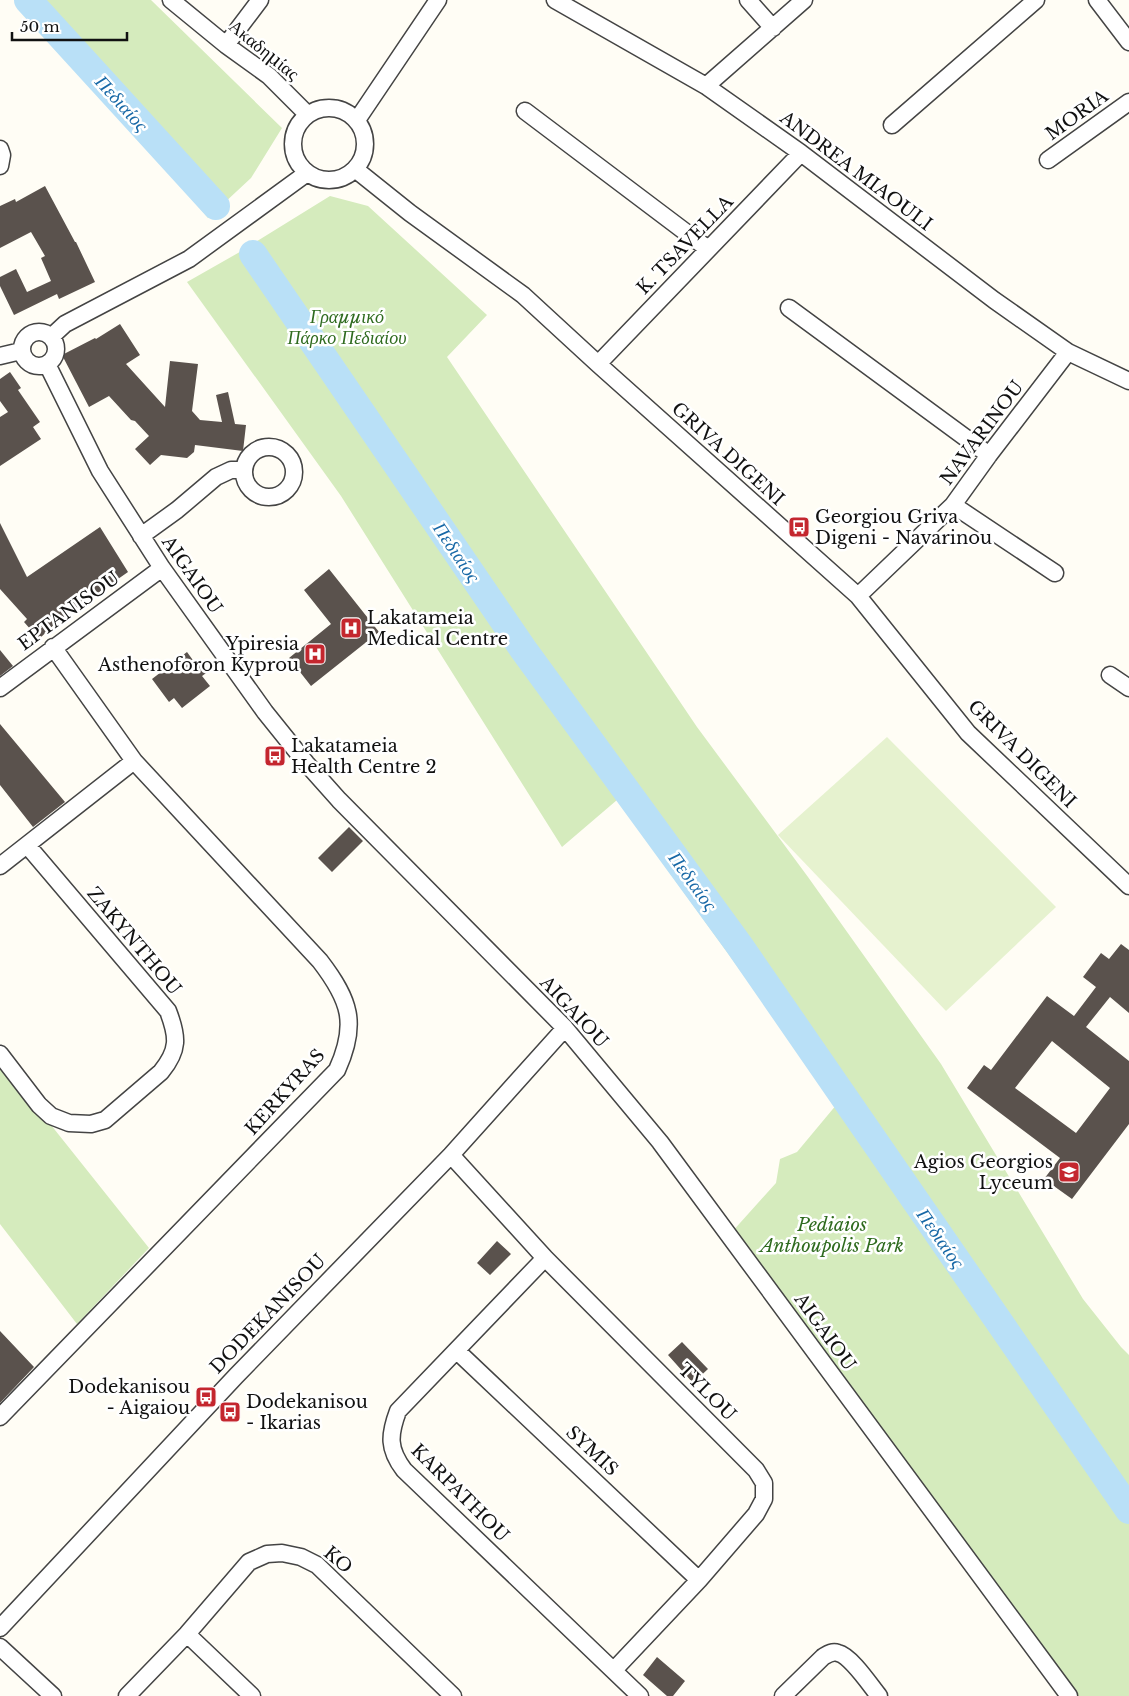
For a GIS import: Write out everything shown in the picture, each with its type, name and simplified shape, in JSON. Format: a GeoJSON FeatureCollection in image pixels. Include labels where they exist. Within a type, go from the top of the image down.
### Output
{"type":"FeatureCollection","features":[{"type":"Feature","properties":{"kind":"street","name":"Ακαδημίας"},"geometry":{"type":"LineString","coordinates":[[171,0],[226,45],[269,76],[307,114]]}},
{"type":"Feature","properties":{"kind":"street"},"geometry":{"type":"LineString","coordinates":[[226,45],[260,0]]}},
{"type":"Feature","properties":{"kind":"street"},"geometry":{"type":"LineString","coordinates":[[357,120],[438,0]]}},
{"type":"Feature","properties":{"kind":"street","name":"ANDREA MIAOULI"},"geometry":{"type":"LineString","coordinates":[[555,0],[706,86],[801,153],[994,300],[1068,352],[1129,381]]}},
{"type":"Feature","properties":{"kind":"street"},"geometry":{"type":"LineString","coordinates":[[748,0],[773,28]]}},
{"type":"Feature","properties":{"kind":"street"},"geometry":{"type":"LineString","coordinates":[[706,86],[804,0]]}},
{"type":"Feature","properties":{"kind":"street"},"geometry":{"type":"LineString","coordinates":[[892,125],[1036,0]]}},
{"type":"Feature","properties":{"kind":"street"},"geometry":{"type":"LineString","coordinates":[[1097,0],[1129,42]]}},
{"type":"Feature","properties":{"kind":"street","name":"MORIA"},"geometry":{"type":"LineString","coordinates":[[1048,160],[1129,102]]}},
{"type":"Feature","properties":{"kind":"street"},"geometry":{"type":"LineString","coordinates":[[326,107],[338,108],[357,120],[365,142],[364,153],[355,169],[345,176],[331,180],[322,180],[307,173],[299,164],[292,141],[300,121],[307,114],[316,109],[326,107]]}},
{"type":"Feature","properties":{"kind":"street"},"geometry":{"type":"LineString","coordinates":[[525,111],[708,249]]}},
{"type":"Feature","properties":{"kind":"street"},"geometry":{"type":"LineString","coordinates":[[0,149],[2,155],[0,166]]}},
{"type":"Feature","properties":{"kind":"street","name":"K. TSAVELLA"},"geometry":{"type":"LineString","coordinates":[[598,364],[801,153]]}},
{"type":"Feature","properties":{"kind":"street","name":"GRIVA DIGENI"},"geometry":{"type":"LineString","coordinates":[[355,169],[410,214],[523,295],[858,596],[968,733],[1129,886]]}},
{"type":"Feature","properties":{"kind":"street"},"geometry":{"type":"LineString","coordinates":[[51,337],[65,324],[189,259],[307,173]]}},
{"type":"Feature","properties":{"kind":"street"},"geometry":{"type":"LineString","coordinates":[[789,308],[989,455]]}},
{"type":"Feature","properties":{"kind":"street"},"geometry":{"type":"LineString","coordinates":[[33,332],[43,332],[51,337],[56,350],[52,360],[47,364],[36,366],[26,361],[21,351],[24,340],[33,332]]}},
{"type":"Feature","properties":{"kind":"street"},"geometry":{"type":"LineString","coordinates":[[0,356],[21,351]]}},
{"type":"Feature","properties":{"kind":"street","name":"NAVARINOU"},"geometry":{"type":"LineString","coordinates":[[858,596],[953,505],[1068,352]]}},
{"type":"Feature","properties":{"kind":"street","name":"AIGAIOU"},"geometry":{"type":"LineString","coordinates":[[47,364],[100,471],[162,568],[265,712],[339,800],[565,1028],[660,1142],[1069,1696]]}},
{"type":"Feature","properties":{"kind":"street"},"geometry":{"type":"LineString","coordinates":[[141,536],[177,510],[216,477],[232,470],[244,470]]}},
{"type":"Feature","properties":{"kind":"street"},"geometry":{"type":"LineString","coordinates":[[953,505],[1056,573]]}},
{"type":"Feature","properties":{"kind":"street","name":"EPTANISOU"},"geometry":{"type":"LineString","coordinates":[[0,688],[162,568]]}},
{"type":"Feature","properties":{"kind":"street","name":"KERKYRAS"},"geometry":{"type":"LineString","coordinates":[[0,1417],[337,1070],[345,1054],[350,1024],[343,994],[325,967],[134,761],[53,647]]}},
{"type":"Feature","properties":{"kind":"street"},"geometry":{"type":"LineString","coordinates":[[1110,675],[1129,688]]}},
{"type":"Feature","properties":{"kind":"street"},"geometry":{"type":"LineString","coordinates":[[0,866],[134,761]]}},
{"type":"Feature","properties":{"kind":"street","name":"ZAKYNTHOU"},"geometry":{"type":"LineString","coordinates":[[0,1054],[39,1105],[51,1116],[69,1123],[91,1124],[105,1120],[161,1072],[169,1063],[174,1050],[175,1030],[168,1011],[27,845]]}},
{"type":"Feature","properties":{"kind":"street","name":"DODEKANISOU"},"geometry":{"type":"LineString","coordinates":[[0,1628],[236,1376],[450,1155],[565,1028]]}},
{"type":"Feature","properties":{"kind":"street","name":"TYLOU"},"geometry":{"type":"LineString","coordinates":[[450,1155],[546,1258],[756,1470],[764,1483],[764,1499],[756,1514],[699,1580],[614,1670]]}},
{"type":"Feature","properties":{"kind":"street","name":"KARPATHOU"},"geometry":{"type":"LineString","coordinates":[[546,1258],[398,1411],[392,1428],[391,1442],[395,1458],[404,1470],[640,1696]]}},
{"type":"Feature","properties":{"kind":"street","name":"SYMIS"},"geometry":{"type":"LineString","coordinates":[[457,1351],[699,1580]]}},
{"type":"Feature","properties":{"kind":"street","name":"KO"},"geometry":{"type":"LineString","coordinates":[[127,1696],[187,1634],[249,1562],[266,1554],[282,1553],[301,1557],[317,1565],[453,1696]]}},
{"type":"Feature","properties":{"kind":"street"},"geometry":{"type":"LineString","coordinates":[[187,1634],[252,1696]]}},
{"type":"Feature","properties":{"kind":"street"},"geometry":{"type":"LineString","coordinates":[[0,1647],[53,1696]]}},
{"type":"Feature","properties":{"kind":"street"},"geometry":{"type":"LineString","coordinates":[[782,1696],[822,1657],[836,1652],[847,1658],[880,1696]]}},
{"type":"Feature","properties":{"kind":"green space"},"geometry":{"type":"Polygon","coordinates":[[[28,0],[151,0],[282,128],[251,178],[208,218],[28,0]]]}},
{"type":"Feature","properties":{"kind":"green space","name":"Γραμμικό Πάρκο Πεδιαίου"},"geometry":{"type":"Polygon","coordinates":[[[330,196],[368,206],[487,315],[447,357],[697,727],[808,877],[941,1064],[1083,1299],[1129,1355],[1129,1696],[1076,1696],[731,1233],[776,1183],[780,1159],[797,1152],[837,1104],[617,800],[562,847],[341,496],[187,282],[330,196]]]}},
{"type":"Feature","properties":{"kind":"green space"},"geometry":{"type":"Polygon","coordinates":[[[887,737],[1056,907],[946,1011],[778,835],[887,737]]]}},
{"type":"Feature","properties":{"kind":"green space"},"geometry":{"type":"Polygon","coordinates":[[[0,1061],[149,1248],[77,1324],[0,1224],[0,1061]]]}},
{"type":"Feature","properties":{"kind":"building"},"geometry":{"type":"Polygon","coordinates":[[[45,186],[76,242],[95,282],[59,299],[57,294],[14,315],[0,286],[0,277],[16,269],[27,292],[51,281],[41,258],[45,256],[31,232],[0,248],[0,206],[15,199],[16,202],[45,186]]]}},
{"type":"Feature","properties":{"kind":"building"},"geometry":{"type":"Polygon","coordinates":[[[120,324],[140,355],[126,364],[165,407],[170,361],[198,364],[192,411],[200,420],[222,422],[216,395],[228,392],[235,424],[246,425],[243,451],[195,445],[194,452],[187,458],[161,455],[150,465],[135,449],[149,436],[109,396],[89,407],[62,355],[96,339],[120,324]]]}},
{"type":"Feature","properties":{"kind":"building"},"geometry":{"type":"Polygon","coordinates":[[[10,372],[21,388],[18,390],[40,422],[33,427],[41,439],[0,466],[0,417],[8,412],[0,401],[0,379],[10,372]]]}},
{"type":"Feature","properties":{"kind":"building"},"geometry":{"type":"Polygon","coordinates":[[[0,523],[27,577],[100,527],[128,572],[58,621],[39,639],[24,622],[27,619],[0,589],[0,523]]]}},
{"type":"Feature","properties":{"kind":"building","name":"Lakatameia Medical Centre"},"geometry":{"type":"Polygon","coordinates":[[[329,569],[379,632],[311,686],[289,658],[331,624],[304,590],[329,569]]]}},
{"type":"Feature","properties":{"kind":"building"},"geometry":{"type":"Polygon","coordinates":[[[0,650],[13,666],[0,676],[0,650]]]}},
{"type":"Feature","properties":{"kind":"building"},"geometry":{"type":"Polygon","coordinates":[[[187,652],[195,663],[200,659],[209,671],[202,676],[210,686],[182,708],[174,698],[169,702],[152,679],[187,652]]]}},
{"type":"Feature","properties":{"kind":"building"},"geometry":{"type":"Polygon","coordinates":[[[0,724],[65,802],[33,827],[0,785],[0,724]]]}},
{"type":"Feature","properties":{"kind":"building"},"geometry":{"type":"Polygon","coordinates":[[[349,827],[363,841],[332,872],[318,858],[349,827]]]}},
{"type":"Feature","properties":{"kind":"building"},"geometry":{"type":"Polygon","coordinates":[[[1121,944],[1129,950],[1129,1013],[1110,997],[1086,1027],[1129,1061],[1129,1124],[1072,1199],[1044,1179],[1060,1158],[967,1088],[984,1065],[991,1070],[1047,996],[1074,1016],[1096,987],[1083,977],[1101,953],[1109,959],[1121,944]],[[1052,1041],[1015,1088],[1076,1133],[1110,1088],[1052,1041]]]}},
{"type":"Feature","properties":{"kind":"building"},"geometry":{"type":"Polygon","coordinates":[[[497,1241],[511,1254],[490,1275],[477,1263],[497,1241]]]}},
{"type":"Feature","properties":{"kind":"building"},"geometry":{"type":"Polygon","coordinates":[[[0,1331],[34,1367],[0,1403],[0,1331]]]}},
{"type":"Feature","properties":{"kind":"building"},"geometry":{"type":"Polygon","coordinates":[[[682,1342],[708,1369],[693,1383],[668,1355],[682,1342]]]}},
{"type":"Feature","properties":{"kind":"building"},"geometry":{"type":"Polygon","coordinates":[[[657,1657],[685,1681],[673,1696],[667,1696],[643,1675],[657,1657]]]}},
{"type":"Feature","properties":{"kind":"waterway","name":"Πεδιαίος"},"geometry":{"type":"LineString","coordinates":[[28,0],[216,206]]}},
{"type":"Feature","properties":{"kind":"waterway","name":"Πεδιαίος"},"geometry":{"type":"LineString","coordinates":[[253,254],[523,649],[739,945],[1129,1510]]}},
{"type":"Feature","properties":{"kind":"place","name":"Georgiou Griva Digeni - Navarinou"},"geometry":{"type":"Point","coordinates":[799,527]}},
{"type":"Feature","properties":{"kind":"place","name":"Lakatameia Medical Centre"},"geometry":{"type":"Point","coordinates":[351,628]}},
{"type":"Feature","properties":{"kind":"place","name":"Ypiresia Asthenoforon Kyprou"},"geometry":{"type":"Point","coordinates":[315,654]}},
{"type":"Feature","properties":{"kind":"place","name":"Lakatameia Health Centre 2"},"geometry":{"type":"Point","coordinates":[275,756]}},
{"type":"Feature","properties":{"kind":"place","name":"Agios Georgios Lyceum"},"geometry":{"type":"Point","coordinates":[1069,1172]}},
{"type":"Feature","properties":{"kind":"place","name":"Dodekanisou - Aigaiou"},"geometry":{"type":"Point","coordinates":[206,1397]}},
{"type":"Feature","properties":{"kind":"place","name":"Dodekanisou - Ikarias"},"geometry":{"type":"Point","coordinates":[230,1412]}},
{"type":"Feature","properties":{"kind":"park label","name":"Pediaios Anthoupolis Park"},"geometry":{"type":"Point","coordinates":[832,1235]}}]}
